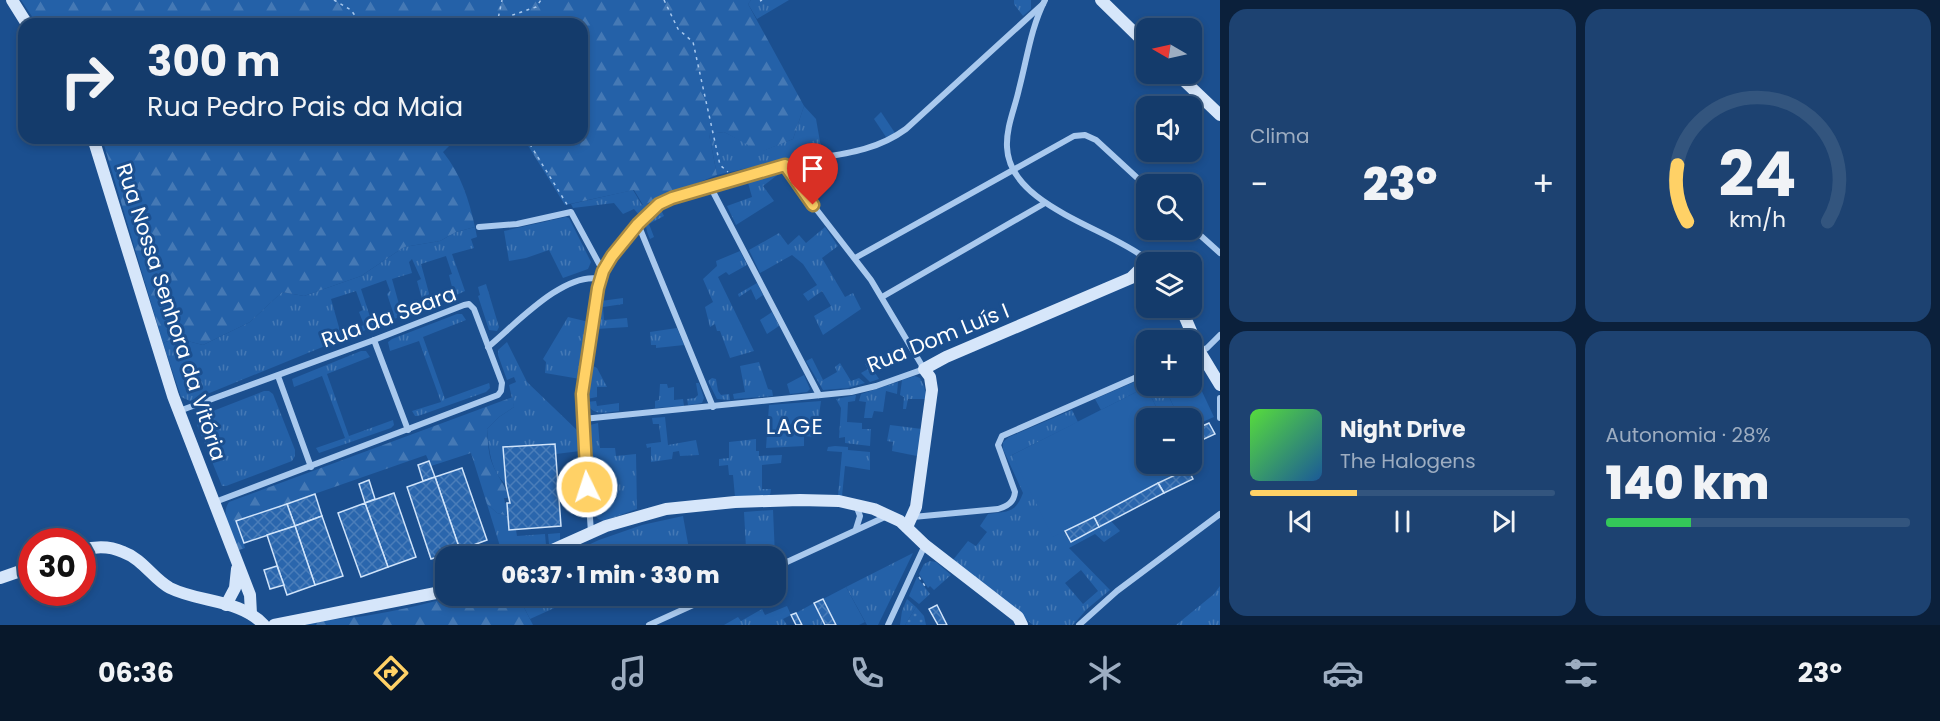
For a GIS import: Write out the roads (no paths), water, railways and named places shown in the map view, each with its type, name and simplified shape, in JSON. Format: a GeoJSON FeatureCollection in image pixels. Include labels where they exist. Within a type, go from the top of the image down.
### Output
{"type":"FeatureCollection","features":[{"type":"Feature","properties":{"kind":"street"},"geometry":{"type":"LineString","coordinates":[[12,0],[23,18]]}},
{"type":"Feature","properties":{"kind":"street"},"geometry":{"type":"LineString","coordinates":[[1101,0],[1136,34]]}},
{"type":"Feature","properties":{"kind":"street"},"geometry":{"type":"LineString","coordinates":[[591,533],[582,394],[600,279],[612,256],[638,224],[659,204],[672,198],[785,165],[870,148],[895,137],[1044,2]]}},
{"type":"Feature","properties":{"kind":"street"},"geometry":{"type":"LineString","coordinates":[[1044,2],[1034,27],[1009,127],[1007,147],[1012,170],[1026,188],[1045,203],[1124,243],[1136,252]]}},
{"type":"Feature","properties":{"kind":"street"},"geometry":{"type":"LineString","coordinates":[[1187,84],[1220,115]]}},
{"type":"Feature","properties":{"kind":"street"},"geometry":{"type":"LineString","coordinates":[[855,258],[1070,137],[1081,135],[1096,140],[1136,177]]}},
{"type":"Feature","properties":{"kind":"street","name":"Rua Nossa Senhora da Vitória"},"geometry":{"type":"LineString","coordinates":[[95,144],[179,411],[250,595],[251,614]]}},
{"type":"Feature","properties":{"kind":"street"},"geometry":{"type":"LineString","coordinates":[[785,165],[882,297],[930,376],[932,390],[910,522],[925,545],[1022,622]]}},
{"type":"Feature","properties":{"kind":"street"},"geometry":{"type":"LineString","coordinates":[[710,186],[819,395]]}},
{"type":"Feature","properties":{"kind":"street"},"geometry":{"type":"LineString","coordinates":[[882,297],[1045,203]]}},
{"type":"Feature","properties":{"kind":"street"},"geometry":{"type":"LineString","coordinates":[[479,227],[517,224],[571,212],[603,271]]}},
{"type":"Feature","properties":{"kind":"street"},"geometry":{"type":"LineString","coordinates":[[638,224],[713,407]]}},
{"type":"Feature","properties":{"kind":"street"},"geometry":{"type":"LineString","coordinates":[[1202,237],[1220,253]]}},
{"type":"Feature","properties":{"kind":"street"},"geometry":{"type":"LineString","coordinates":[[587,278],[594,270],[597,260]]}},
{"type":"Feature","properties":{"kind":"street","name":"Rua Dom Luís I"},"geometry":{"type":"LineString","coordinates":[[582,419],[852,392],[876,386],[924,369],[946,357],[1131,278],[1136,273]]}},
{"type":"Feature","properties":{"kind":"street"},"geometry":{"type":"LineString","coordinates":[[488,348],[556,291],[573,281],[587,278],[600,279]]}},
{"type":"Feature","properties":{"kind":"street","name":"Rua da Seara"},"geometry":{"type":"LineString","coordinates":[[179,411],[469,304],[474,309],[501,383],[501,391],[498,395],[215,502]]}},
{"type":"Feature","properties":{"kind":"street"},"geometry":{"type":"LineString","coordinates":[[1202,351],[1212,345],[1220,335]]}},
{"type":"Feature","properties":{"kind":"street"},"geometry":{"type":"LineString","coordinates":[[374,340],[408,430]]}},
{"type":"Feature","properties":{"kind":"street"},"geometry":{"type":"LineString","coordinates":[[1202,362],[1220,385]]}},
{"type":"Feature","properties":{"kind":"street"},"geometry":{"type":"LineString","coordinates":[[278,376],[311,466]]}},
{"type":"Feature","properties":{"kind":"street"},"geometry":{"type":"LineString","coordinates":[[562,546],[640,515],[681,506],[800,500],[839,501],[910,522],[998,509],[1009,505],[1015,492],[998,445],[1002,436],[1136,378]]}},
{"type":"Feature","properties":{"kind":"street"},"geometry":{"type":"LineString","coordinates":[[1220,398],[1220,418]]}},
{"type":"Feature","properties":{"kind":"street"},"geometry":{"type":"LineString","coordinates":[[855,504],[860,516],[856,530]]}},
{"type":"Feature","properties":{"kind":"street"},"geometry":{"type":"LineString","coordinates":[[1080,625],[1117,591],[1220,514]]}},
{"type":"Feature","properties":{"kind":"street"},"geometry":{"type":"LineString","coordinates":[[786,562],[889,515]]}},
{"type":"Feature","properties":{"kind":"street"},"geometry":{"type":"LineString","coordinates":[[888,624],[925,545]]}},
{"type":"Feature","properties":{"kind":"street"},"geometry":{"type":"LineString","coordinates":[[96,548],[126,552],[172,589],[251,614],[264,625]]}},
{"type":"Feature","properties":{"kind":"street","name":"Rua Nossa Senhora da Vitória"},"geometry":{"type":"LineString","coordinates":[[226,605],[235,588],[237,564]]}},
{"type":"Feature","properties":{"kind":"street"},"geometry":{"type":"LineString","coordinates":[[0,578],[18,572]]}},
{"type":"Feature","properties":{"kind":"street"},"geometry":{"type":"LineString","coordinates":[[274,625],[435,593]]}},
{"type":"Feature","properties":{"kind":"street"},"geometry":{"type":"LineString","coordinates":[[649,625],[691,606]]}},
{"type":"Feature","properties":{"kind":"district","name":"LAGE"},"geometry":{"type":"Point","coordinates":[795,426]}}]}
